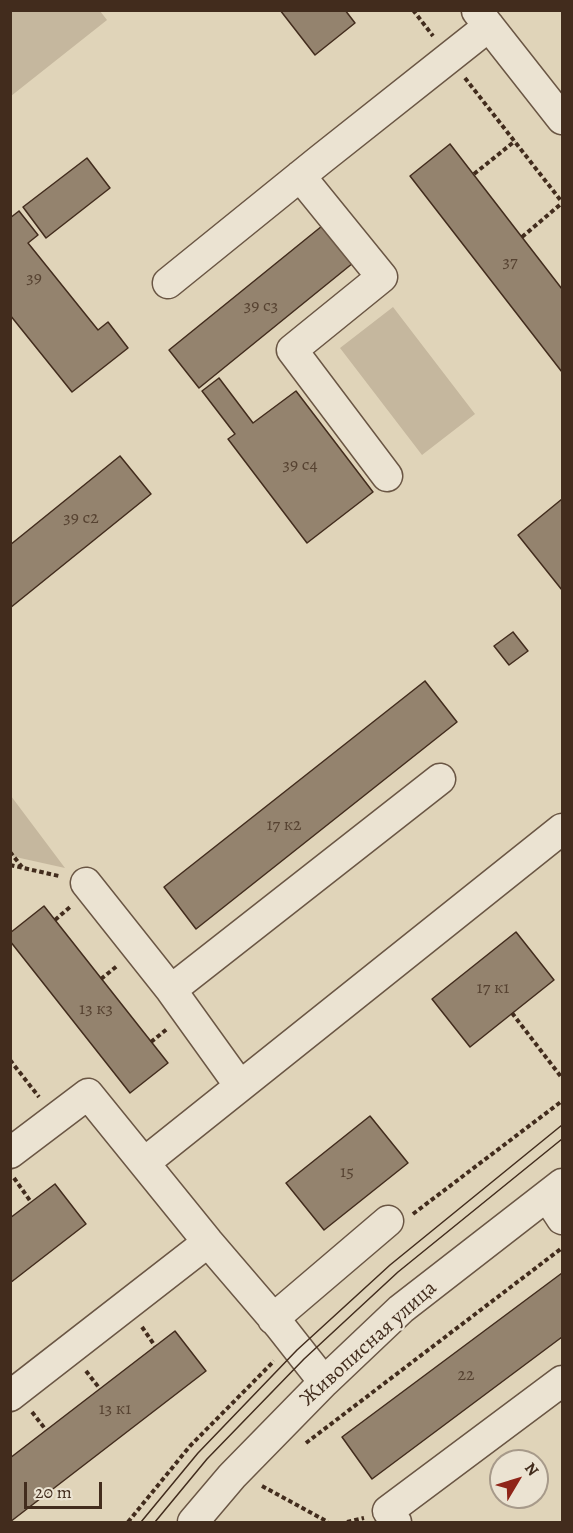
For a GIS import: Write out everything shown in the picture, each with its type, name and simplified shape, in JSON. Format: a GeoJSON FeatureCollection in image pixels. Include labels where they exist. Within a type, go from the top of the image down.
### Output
{"type":"FeatureCollection","features":[{"type":"Feature","properties":{"kind":"street"},"geometry":{"type":"LineString","coordinates":[[168,283],[449,57],[483,18],[562,119]]}},
{"type":"Feature","properties":{"kind":"street"},"geometry":{"type":"LineString","coordinates":[[300,176],[382,277],[292,350],[387,476]]}},
{"type":"Feature","properties":{"kind":"street"},"geometry":{"type":"LineString","coordinates":[[171,990],[440,778]]}},
{"type":"Feature","properties":{"kind":"street"},"geometry":{"type":"LineString","coordinates":[[144,1163],[562,829]]}},
{"type":"Feature","properties":{"kind":"street"},"geometry":{"type":"LineString","coordinates":[[86,883],[171,990],[240,1086]]}},
{"type":"Feature","properties":{"kind":"street"},"geometry":{"type":"LineString","coordinates":[[10,1153],[88,1094],[324,1382]]}},
{"type":"Feature","properties":{"kind":"street","name":"Живописная улица"},"geometry":{"type":"LineString","coordinates":[[193,1522],[232,1476],[324,1382],[401,1309],[557,1200]]}},
{"type":"Feature","properties":{"kind":"street"},"geometry":{"type":"LineString","coordinates":[[273,1319],[388,1221]]}},
{"type":"Feature","properties":{"kind":"street"},"geometry":{"type":"LineString","coordinates":[[10,1396],[208,1242]]}},
{"type":"Feature","properties":{"kind":"street"},"geometry":{"type":"LineString","coordinates":[[396,1522],[388,1511],[562,1381]]}},
{"type":"Feature","properties":{"kind":"path"},"geometry":{"type":"LineString","coordinates":[[413,10],[562,203],[522,237]]}},
{"type":"Feature","properties":{"kind":"path"},"geometry":{"type":"LineString","coordinates":[[474,174],[514,141]]}},
{"type":"Feature","properties":{"kind":"path"},"geometry":{"type":"LineString","coordinates":[[10,852],[22,867]]}},
{"type":"Feature","properties":{"kind":"path"},"geometry":{"type":"LineString","coordinates":[[10,865],[86,883]]}},
{"type":"Feature","properties":{"kind":"path"},"geometry":{"type":"LineString","coordinates":[[512,1013],[562,1078]]}},
{"type":"Feature","properties":{"kind":"path"},"geometry":{"type":"LineString","coordinates":[[10,1060],[55,1119]]}},
{"type":"Feature","properties":{"kind":"path"},"geometry":{"type":"LineString","coordinates":[[10,1174],[31,1202]]}},
{"type":"Feature","properties":{"kind":"path"},"geometry":{"type":"LineString","coordinates":[[301,1447],[562,1247]]}},
{"type":"Feature","properties":{"kind":"path"},"geometry":{"type":"LineString","coordinates":[[255,1493],[269,1478]]}},
{"type":"Feature","properties":{"kind":"path"},"geometry":{"type":"LineString","coordinates":[[262,1486],[328,1522]]}},
{"type":"Feature","properties":{"kind":"shaded area"},"geometry":{"type":"Polygon","coordinates":[[[11,10],[100,11],[107,20],[11,96],[11,10]]]}},
{"type":"Feature","properties":{"kind":"shaded area"},"geometry":{"type":"Polygon","coordinates":[[[393,307],[475,414],[422,455],[340,348],[393,307]]]}},
{"type":"Feature","properties":{"kind":"shaded area"},"geometry":{"type":"Polygon","coordinates":[[[11,796],[65,868],[11,856],[11,796]]]}},
{"type":"Feature","properties":{"kind":"building"},"geometry":{"type":"Polygon","coordinates":[[[280,10],[345,10],[355,23],[315,55],[280,10]]]}},
{"type":"Feature","properties":{"kind":"building"},"geometry":{"type":"Polygon","coordinates":[[[450,144],[562,289],[562,372],[410,176],[450,144]]]}},
{"type":"Feature","properties":{"kind":"building"},"geometry":{"type":"Polygon","coordinates":[[[87,158],[110,188],[46,238],[23,207],[87,158]]]}},
{"type":"Feature","properties":{"kind":"building"},"geometry":{"type":"Polygon","coordinates":[[[19,211],[38,235],[28,243],[98,330],[108,322],[128,348],[72,392],[10,315],[10,218],[19,211]]]}},
{"type":"Feature","properties":{"kind":"building"},"geometry":{"type":"Polygon","coordinates":[[[322,226],[353,263],[199,388],[169,350],[322,226]]]}},
{"type":"Feature","properties":{"kind":"building"},"geometry":{"type":"Polygon","coordinates":[[[219,378],[253,423],[296,391],[373,492],[307,543],[228,439],[235,434],[202,391],[219,378]]]}},
{"type":"Feature","properties":{"kind":"building"},"geometry":{"type":"Polygon","coordinates":[[[120,456],[151,494],[10,608],[10,545],[120,456]]]}},
{"type":"Feature","properties":{"kind":"building"},"geometry":{"type":"Polygon","coordinates":[[[562,499],[562,590],[518,535],[562,499]]]}},
{"type":"Feature","properties":{"kind":"building"},"geometry":{"type":"Polygon","coordinates":[[[513,632],[528,651],[509,665],[494,646],[513,632]]]}},
{"type":"Feature","properties":{"kind":"building"},"geometry":{"type":"Polygon","coordinates":[[[425,681],[457,722],[196,929],[164,887],[425,681]]]}},
{"type":"Feature","properties":{"kind":"building"},"geometry":{"type":"Polygon","coordinates":[[[44,906],[168,1063],[130,1093],[10,941],[10,933],[44,906]]]}},
{"type":"Feature","properties":{"kind":"building"},"geometry":{"type":"Polygon","coordinates":[[[516,932],[554,980],[470,1047],[432,999],[516,932]]]}},
{"type":"Feature","properties":{"kind":"building"},"geometry":{"type":"Polygon","coordinates":[[[370,1116],[408,1163],[324,1230],[286,1183],[370,1116]]]}},
{"type":"Feature","properties":{"kind":"building"},"geometry":{"type":"Polygon","coordinates":[[[55,1184],[86,1224],[10,1283],[10,1218],[55,1184]]]}},
{"type":"Feature","properties":{"kind":"building"},"geometry":{"type":"Polygon","coordinates":[[[562,1273],[562,1337],[372,1479],[342,1437],[562,1273]]]}},
{"type":"Feature","properties":{"kind":"building"},"geometry":{"type":"Polygon","coordinates":[[[175,1331],[206,1371],[10,1522],[10,1458],[175,1331]]]}},
{"type":"Feature","properties":{"kind":"tram line"},"geometry":{"type":"LineString","coordinates":[[141,1522],[198,1453],[297,1350],[390,1265],[562,1125]]}},
{"type":"Feature","properties":{"kind":"tram line"},"geometry":{"type":"LineString","coordinates":[[155,1522],[207,1459],[304,1359],[398,1272],[562,1139]]}}]}
